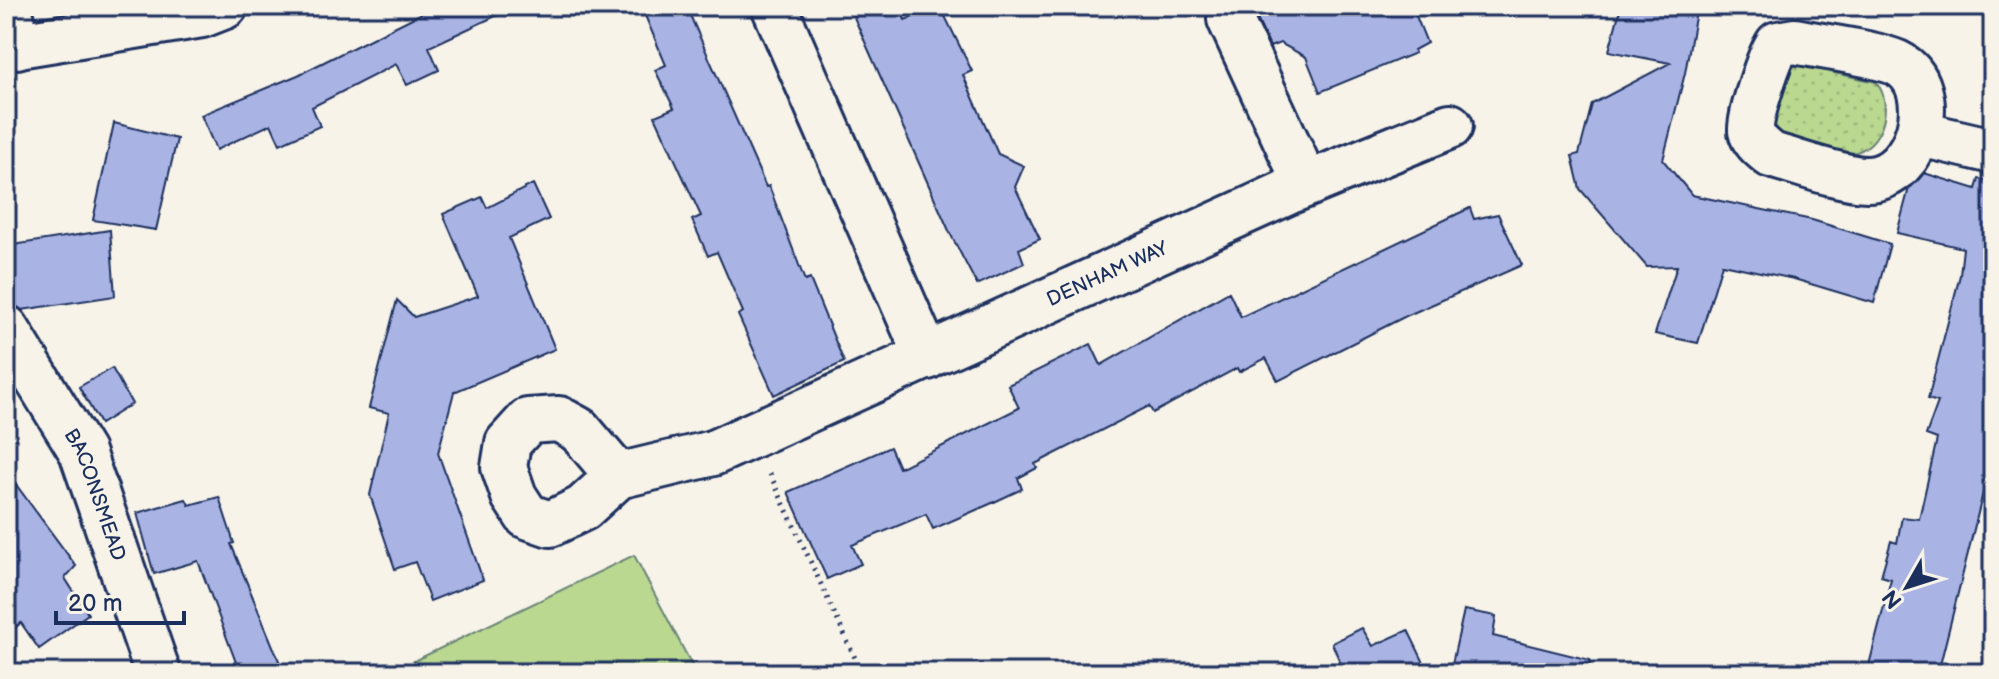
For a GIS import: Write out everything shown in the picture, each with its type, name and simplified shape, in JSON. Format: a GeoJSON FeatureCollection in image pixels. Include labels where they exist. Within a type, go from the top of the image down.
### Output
{"type":"FeatureCollection","features":[{"type":"Feature","properties":{"kind":"street"},"geometry":{"type":"LineString","coordinates":[[11,33],[202,15],[225,6]]}},
{"type":"Feature","properties":{"kind":"street"},"geometry":{"type":"LineString","coordinates":[[774,6],[927,357]]}},
{"type":"Feature","properties":{"kind":"street"},"geometry":{"type":"LineString","coordinates":[[1230,19],[1297,188]]}},
{"type":"Feature","properties":{"kind":"street","name":"DENHAM WAY"},"geometry":{"type":"LineString","coordinates":[[618,476],[713,453],[1297,188],[1450,126]]}},
{"type":"Feature","properties":{"kind":"street"},"geometry":{"type":"LineString","coordinates":[[1920,134],[1993,151]]}},
{"type":"Feature","properties":{"kind":"street","name":"BACONSMEAD"},"geometry":{"type":"LineString","coordinates":[[6,328],[82,452],[158,673]]}},
{"type":"Feature","properties":{"kind":"path"},"geometry":{"type":"LineString","coordinates":[[752,435],[862,673]]}},
{"type":"Feature","properties":{"kind":"path"},"geometry":{"type":"LineString","coordinates":[[6,661],[16,673]]}},
{"type":"Feature","properties":{"kind":"green space"},"geometry":{"type":"Polygon","coordinates":[[[1793,64],[1876,82],[1882,91],[1885,113],[1878,134],[1871,143],[1852,153],[1782,137],[1771,126],[1785,68],[1793,64]]]}},
{"type":"Feature","properties":{"kind":"green space"},"geometry":{"type":"Polygon","coordinates":[[[634,555],[696,673],[416,673],[410,663],[634,555]]]}},
{"type":"Feature","properties":{"kind":"building"},"geometry":{"type":"Polygon","coordinates":[[[436,6],[517,6],[429,47],[439,70],[407,85],[396,64],[312,107],[320,126],[280,144],[271,124],[216,150],[201,115],[298,75],[436,6]]]}},
{"type":"Feature","properties":{"kind":"building"},"geometry":{"type":"Polygon","coordinates":[[[641,6],[686,6],[766,187],[769,186],[805,281],[810,279],[844,362],[774,395],[738,315],[743,312],[717,252],[708,256],[692,220],[701,216],[655,116],[674,108],[655,70],[666,65],[641,6]]]}},
{"type":"Feature","properties":{"kind":"building"},"geometry":{"type":"Polygon","coordinates":[[[849,6],[899,6],[905,20],[940,6],[972,71],[963,75],[998,154],[1024,166],[1015,187],[1040,239],[1019,249],[1024,263],[977,285],[950,233],[849,6]]]}},
{"type":"Feature","properties":{"kind":"building"},"geometry":{"type":"Polygon","coordinates":[[[1251,6],[1412,6],[1427,43],[1414,50],[1415,53],[1320,92],[1306,57],[1280,43],[1270,47],[1251,6]]]}},
{"type":"Feature","properties":{"kind":"building"},"geometry":{"type":"Polygon","coordinates":[[[1621,6],[1697,6],[1685,73],[1663,160],[1692,195],[1812,220],[1890,244],[1874,303],[1794,279],[1722,264],[1698,343],[1655,334],[1677,266],[1647,267],[1580,189],[1572,156],[1579,154],[1592,104],[1670,63],[1609,51],[1621,6]]]}},
{"type":"Feature","properties":{"kind":"building"},"geometry":{"type":"Polygon","coordinates":[[[114,123],[177,139],[156,230],[93,220],[114,123]]]}},
{"type":"Feature","properties":{"kind":"building"},"geometry":{"type":"Polygon","coordinates":[[[1924,173],[1976,189],[1979,179],[1993,181],[1993,453],[1938,673],[1867,673],[1891,579],[1881,576],[1891,541],[1897,543],[1902,517],[1919,519],[1937,439],[1926,435],[1938,402],[1928,399],[1960,275],[1963,248],[1897,233],[1909,188],[1924,173]]]}},
{"type":"Feature","properties":{"kind":"building"},"geometry":{"type":"Polygon","coordinates":[[[533,184],[549,219],[509,238],[555,349],[454,392],[438,453],[483,580],[430,601],[415,562],[395,569],[370,495],[389,413],[369,408],[397,300],[414,317],[478,296],[443,214],[482,197],[487,208],[533,184]]]}},
{"type":"Feature","properties":{"kind":"building"},"geometry":{"type":"Polygon","coordinates":[[[1470,208],[1474,219],[1498,214],[1522,265],[1406,316],[1278,381],[1266,358],[1239,372],[1237,368],[1153,413],[1149,406],[1035,464],[1037,468],[1018,478],[1022,489],[990,504],[933,529],[926,514],[852,545],[861,564],[827,579],[788,492],[890,447],[899,468],[1019,408],[1008,385],[1091,344],[1101,365],[1229,292],[1241,317],[1470,208]]]}},
{"type":"Feature","properties":{"kind":"building"},"geometry":{"type":"Polygon","coordinates":[[[110,230],[115,296],[22,310],[7,303],[6,246],[110,230]]]}},
{"type":"Feature","properties":{"kind":"building"},"geometry":{"type":"Polygon","coordinates":[[[112,368],[132,404],[100,424],[79,387],[112,368]]]}},
{"type":"Feature","properties":{"kind":"building"},"geometry":{"type":"Polygon","coordinates":[[[6,471],[76,566],[65,578],[88,614],[39,649],[21,623],[6,635],[6,471]]]}},
{"type":"Feature","properties":{"kind":"building"},"geometry":{"type":"Polygon","coordinates":[[[219,497],[234,543],[231,544],[284,673],[240,673],[198,561],[154,574],[137,513],[186,499],[189,505],[219,497]]]}},
{"type":"Feature","properties":{"kind":"building"},"geometry":{"type":"Polygon","coordinates":[[[1464,610],[1496,616],[1493,636],[1590,660],[1589,673],[1450,673],[1464,610]]]}},
{"type":"Feature","properties":{"kind":"building"},"geometry":{"type":"Polygon","coordinates":[[[1362,628],[1373,646],[1408,630],[1429,673],[1316,673],[1340,662],[1332,643],[1362,628]]]}}]}
